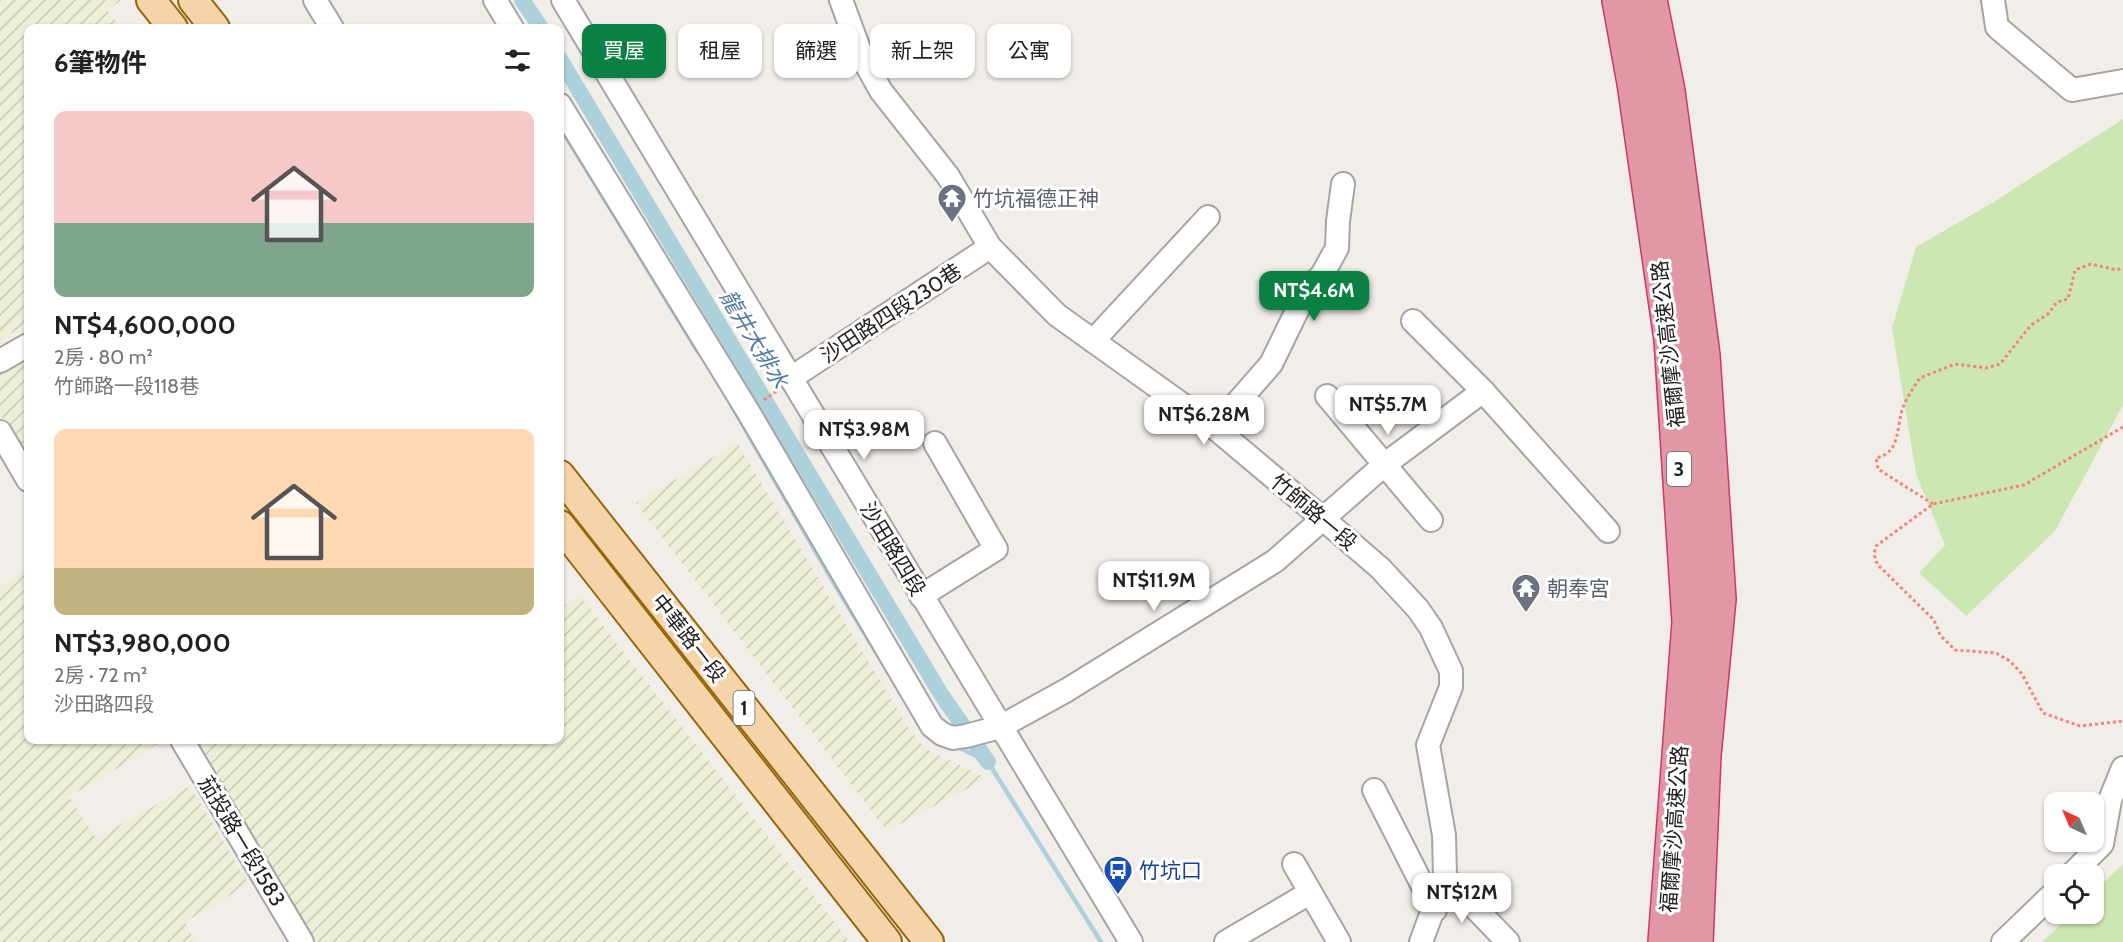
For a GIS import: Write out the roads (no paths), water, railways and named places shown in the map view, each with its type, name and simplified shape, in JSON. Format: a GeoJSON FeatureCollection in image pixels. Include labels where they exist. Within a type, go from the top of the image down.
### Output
{"type":"FeatureCollection","features":[{"type":"Feature","properties":{"kind":"highway","name":"福爾摩沙高速公路"},"geometry":{"type":"LineString","coordinates":[[1619,0],[1636,95],[1671,340],[1689,622],[1665,942]]}},
{"type":"Feature","properties":{"kind":"highway","name":"福爾摩沙高速公路"},"geometry":{"type":"LineString","coordinates":[[1650,0],[1668,91],[1703,355],[1719,599],[1704,755],[1696,942]]}},
{"type":"Feature","properties":{"kind":"main road"},"geometry":{"type":"LineString","coordinates":[[151,0],[170,24]]}},
{"type":"Feature","properties":{"kind":"main road"},"geometry":{"type":"LineString","coordinates":[[193,0],[212,24]]}},
{"type":"Feature","properties":{"kind":"main road","name":"中華路一段"},"geometry":{"type":"LineString","coordinates":[[564,480],[929,942]]}},
{"type":"Feature","properties":{"kind":"main road","name":"中華路一段"},"geometry":{"type":"LineString","coordinates":[[564,530],[887,942]]}},
{"type":"Feature","properties":{"kind":"street"},"geometry":{"type":"LineString","coordinates":[[315,0],[330,24]]}},
{"type":"Feature","properties":{"kind":"street"},"geometry":{"type":"LineString","coordinates":[[495,0],[510,24]]}},
{"type":"Feature","properties":{"kind":"street","name":"沙田路四段"},"geometry":{"type":"LineString","coordinates":[[563,0],[565,27],[921,596],[1131,942]]}},
{"type":"Feature","properties":{"kind":"street","name":"竹師路一段"},"geometry":{"type":"LineString","coordinates":[[841,0],[862,57],[881,91],[948,176],[990,247],[1057,315],[1215,428],[1380,568],[1418,609],[1431,628],[1451,671],[1451,687],[1428,745],[1444,835],[1445,877],[1435,910],[1421,942]]}},
{"type":"Feature","properties":{"kind":"street"},"geometry":{"type":"LineString","coordinates":[[1993,0],[1997,27],[2072,90],[2123,81]]}},
{"type":"Feature","properties":{"kind":"street"},"geometry":{"type":"LineString","coordinates":[[564,112],[743,403],[932,726],[942,734],[953,738],[1000,727],[1067,690],[1275,561],[1384,465],[1483,391]]}},
{"type":"Feature","properties":{"kind":"street"},"geometry":{"type":"LineString","coordinates":[[1215,428],[1271,364],[1307,290],[1322,275],[1337,248],[1343,184]]}},
{"type":"Feature","properties":{"kind":"street"},"geometry":{"type":"LineString","coordinates":[[1093,341],[1208,217]]}},
{"type":"Feature","properties":{"kind":"street","name":"沙田路四段230巷"},"geometry":{"type":"LineString","coordinates":[[786,382],[990,247]]}},
{"type":"Feature","properties":{"kind":"street"},"geometry":{"type":"LineString","coordinates":[[1413,321],[1483,391],[1608,531]]}},
{"type":"Feature","properties":{"kind":"street"},"geometry":{"type":"LineString","coordinates":[[0,361],[24,347]]}},
{"type":"Feature","properties":{"kind":"street"},"geometry":{"type":"LineString","coordinates":[[1327,396],[1431,520]]}},
{"type":"Feature","properties":{"kind":"street"},"geometry":{"type":"LineString","coordinates":[[0,432],[24,473]]}},
{"type":"Feature","properties":{"kind":"street"},"geometry":{"type":"LineString","coordinates":[[921,596],[996,549],[935,443]]}},
{"type":"Feature","properties":{"kind":"street","name":"茄投路一段1583"},"geometry":{"type":"LineString","coordinates":[[184,744],[302,942]]}},
{"type":"Feature","properties":{"kind":"street"},"geometry":{"type":"LineString","coordinates":[[2082,864],[2102,844],[2110,801],[2123,768]]}},
{"type":"Feature","properties":{"kind":"street"},"geometry":{"type":"LineString","coordinates":[[1374,790],[1435,910]]}},
{"type":"Feature","properties":{"kind":"street"},"geometry":{"type":"LineString","coordinates":[[1294,864],[1339,942]]}},
{"type":"Feature","properties":{"kind":"street"},"geometry":{"type":"LineString","coordinates":[[1445,877],[1508,942]]}},
{"type":"Feature","properties":{"kind":"street"},"geometry":{"type":"LineString","coordinates":[[1226,942],[1301,898]]}},
{"type":"Feature","properties":{"kind":"street"},"geometry":{"type":"LineString","coordinates":[[2003,942],[2044,903]]}},
{"type":"Feature","properties":{"kind":"waterway","name":"龍井大排水"},"geometry":{"type":"LineString","coordinates":[[522,0],[538,24]]}},
{"type":"Feature","properties":{"kind":"waterway","name":"龍井大排水"},"geometry":{"type":"LineString","coordinates":[[564,66],[941,694],[988,762]]}},
{"type":"Feature","properties":{"kind":"waterway"},"geometry":{"type":"LineString","coordinates":[[564,134],[698,352]]}},
{"type":"Feature","properties":{"kind":"waterway"},"geometry":{"type":"LineString","coordinates":[[730,403],[829,575],[919,723]]}},
{"type":"Feature","properties":{"kind":"waterway"},"geometry":{"type":"LineString","coordinates":[[956,746],[988,762],[1101,942]]}},
{"type":"Feature","properties":{"kind":"place","name":"竹坑福德正神"},"geometry":{"type":"Point","coordinates":[952,224]}},
{"type":"Feature","properties":{"kind":"place","name":"朝奉宮"},"geometry":{"type":"Point","coordinates":[1526,614]}},
{"type":"Feature","properties":{"kind":"place","name":"竹坑口"},"geometry":{"type":"Point","coordinates":[1118,896]}}]}
